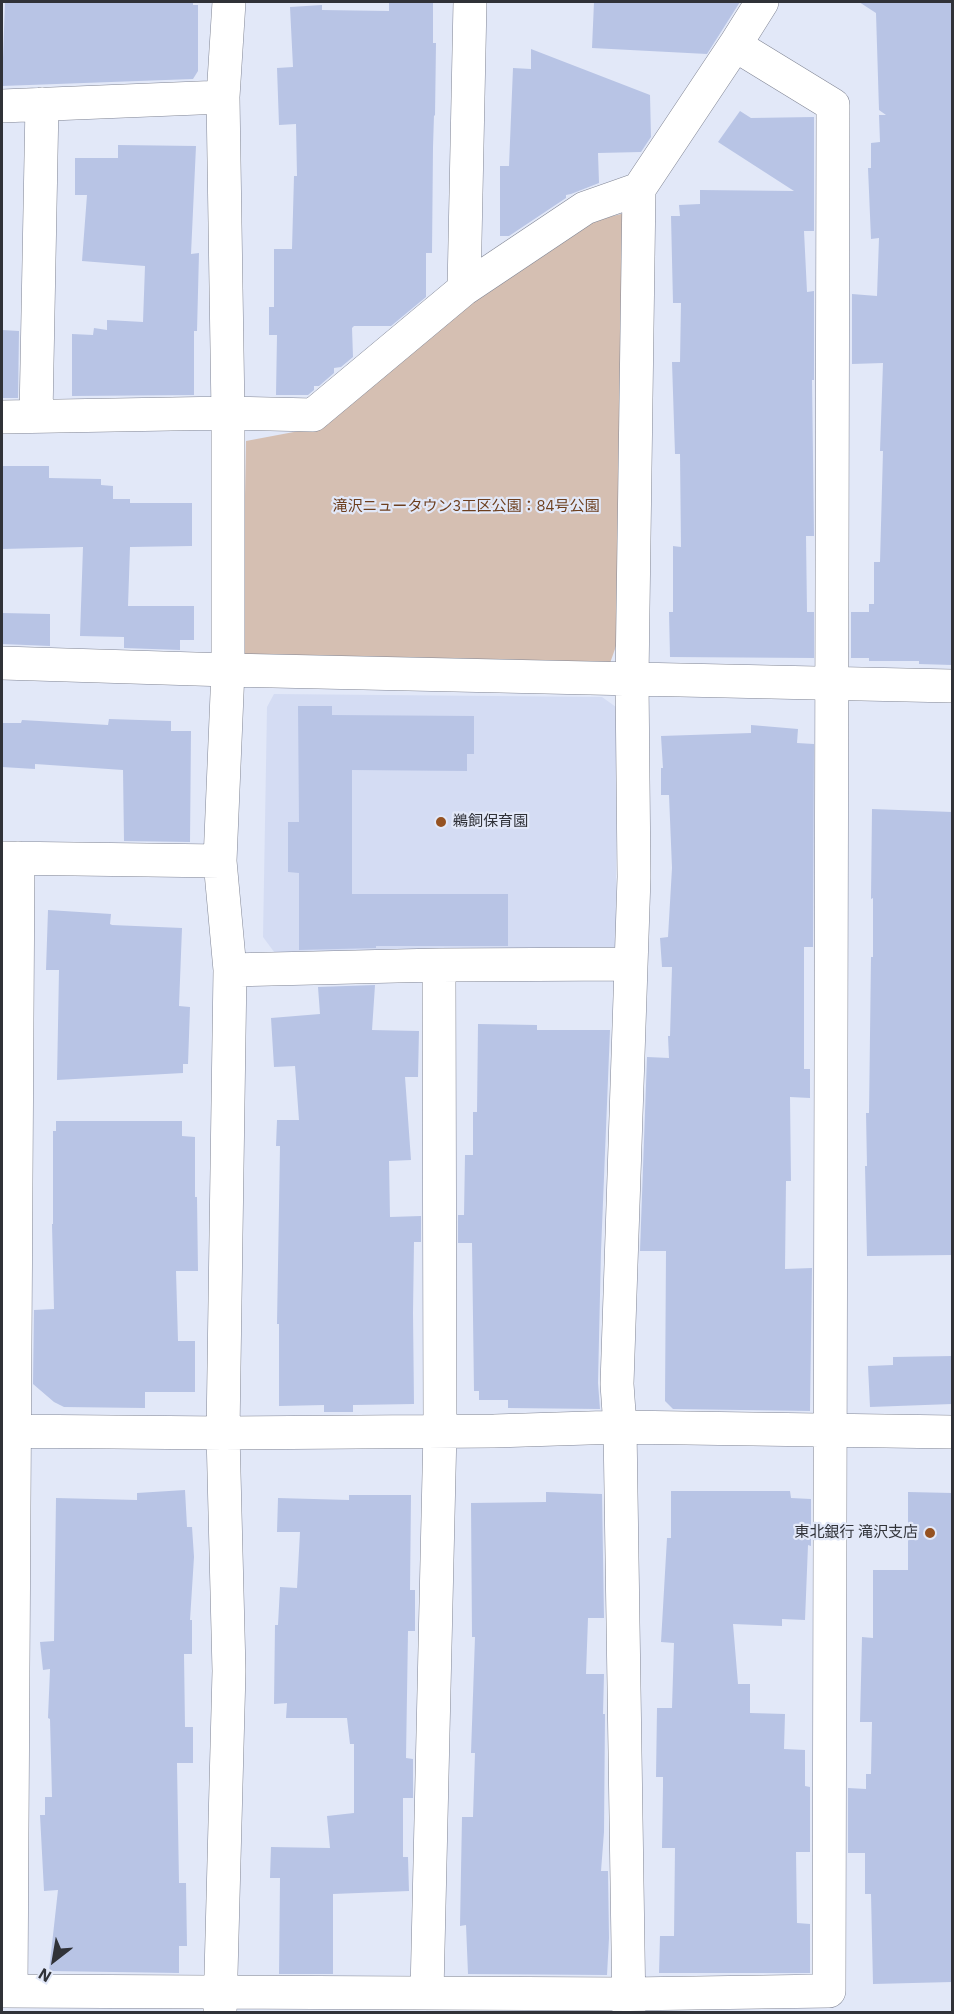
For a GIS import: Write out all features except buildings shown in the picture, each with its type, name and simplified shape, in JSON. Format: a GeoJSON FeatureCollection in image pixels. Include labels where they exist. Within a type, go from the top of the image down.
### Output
{"type":"FeatureCollection","features":[{"type":"Feature","properties":{"kind":"street"},"geometry":{"type":"LineString","coordinates":[[220,2002],[229,1671],[223,1433],[230,970],[220,861],[228,670],[228,413],[223,97],[229,2]]}},
{"type":"Feature","properties":{"kind":"street"},"geometry":{"type":"LineString","coordinates":[[464,289],[470,2]]}},
{"type":"Feature","properties":{"kind":"street"},"geometry":{"type":"LineString","coordinates":[[629,2003],[620,1427],[616,1384],[634,878],[632,679],[639,189],[762,2]]}},
{"type":"Feature","properties":{"kind":"street"},"geometry":{"type":"LineString","coordinates":[[220,861],[10,858],[6,1990],[220,2002],[427,1992],[629,2003],[829,1990],[829,1430],[834,684],[833,105],[735,45]]}},
{"type":"Feature","properties":{"kind":"street"},"geometry":{"type":"LineString","coordinates":[[2,106],[223,97]]}},
{"type":"Feature","properties":{"kind":"street"},"geometry":{"type":"LineString","coordinates":[[36,416],[42,104]]}},
{"type":"Feature","properties":{"kind":"street"},"geometry":{"type":"LineString","coordinates":[[2,417],[228,413],[313,415],[464,289],[585,208],[639,189]]}},
{"type":"Feature","properties":{"kind":"street"},"geometry":{"type":"LineString","coordinates":[[2,663],[952,686]]}},
{"type":"Feature","properties":{"kind":"street"},"geometry":{"type":"LineString","coordinates":[[230,970],[439,965],[631,964]]}},
{"type":"Feature","properties":{"kind":"street"},"geometry":{"type":"LineString","coordinates":[[427,1992],[440,1430],[439,965]]}},
{"type":"Feature","properties":{"kind":"street"},"geometry":{"type":"LineString","coordinates":[[9,1431],[223,1433],[494,1431],[620,1427],[952,1432]]}},
{"type":"Feature","properties":{"kind":"shaded area","name":"鵜飼保育園"},"geometry":{"type":"Polygon","coordinates":[[[274,694],[602,697],[616,707],[616,946],[611,954],[280,960],[263,937],[267,707],[274,694]]]}},
{"type":"Feature","properties":{"kind":"green space","name":"滝沢ニュータウン3工区公園：84号公園"},"geometry":{"type":"Polygon","coordinates":[[[625,213],[621,632],[609,666],[242,660],[246,441],[315,428],[468,303],[589,222],[625,213]]]}},
{"type":"Feature","properties":{"kind":"place","name":"鵜飼保育園"},"geometry":{"type":"Point","coordinates":[441,822]}},
{"type":"Feature","properties":{"kind":"place","name":"東北銀行 滝沢支店"},"geometry":{"type":"Point","coordinates":[930,1533]}}]}
